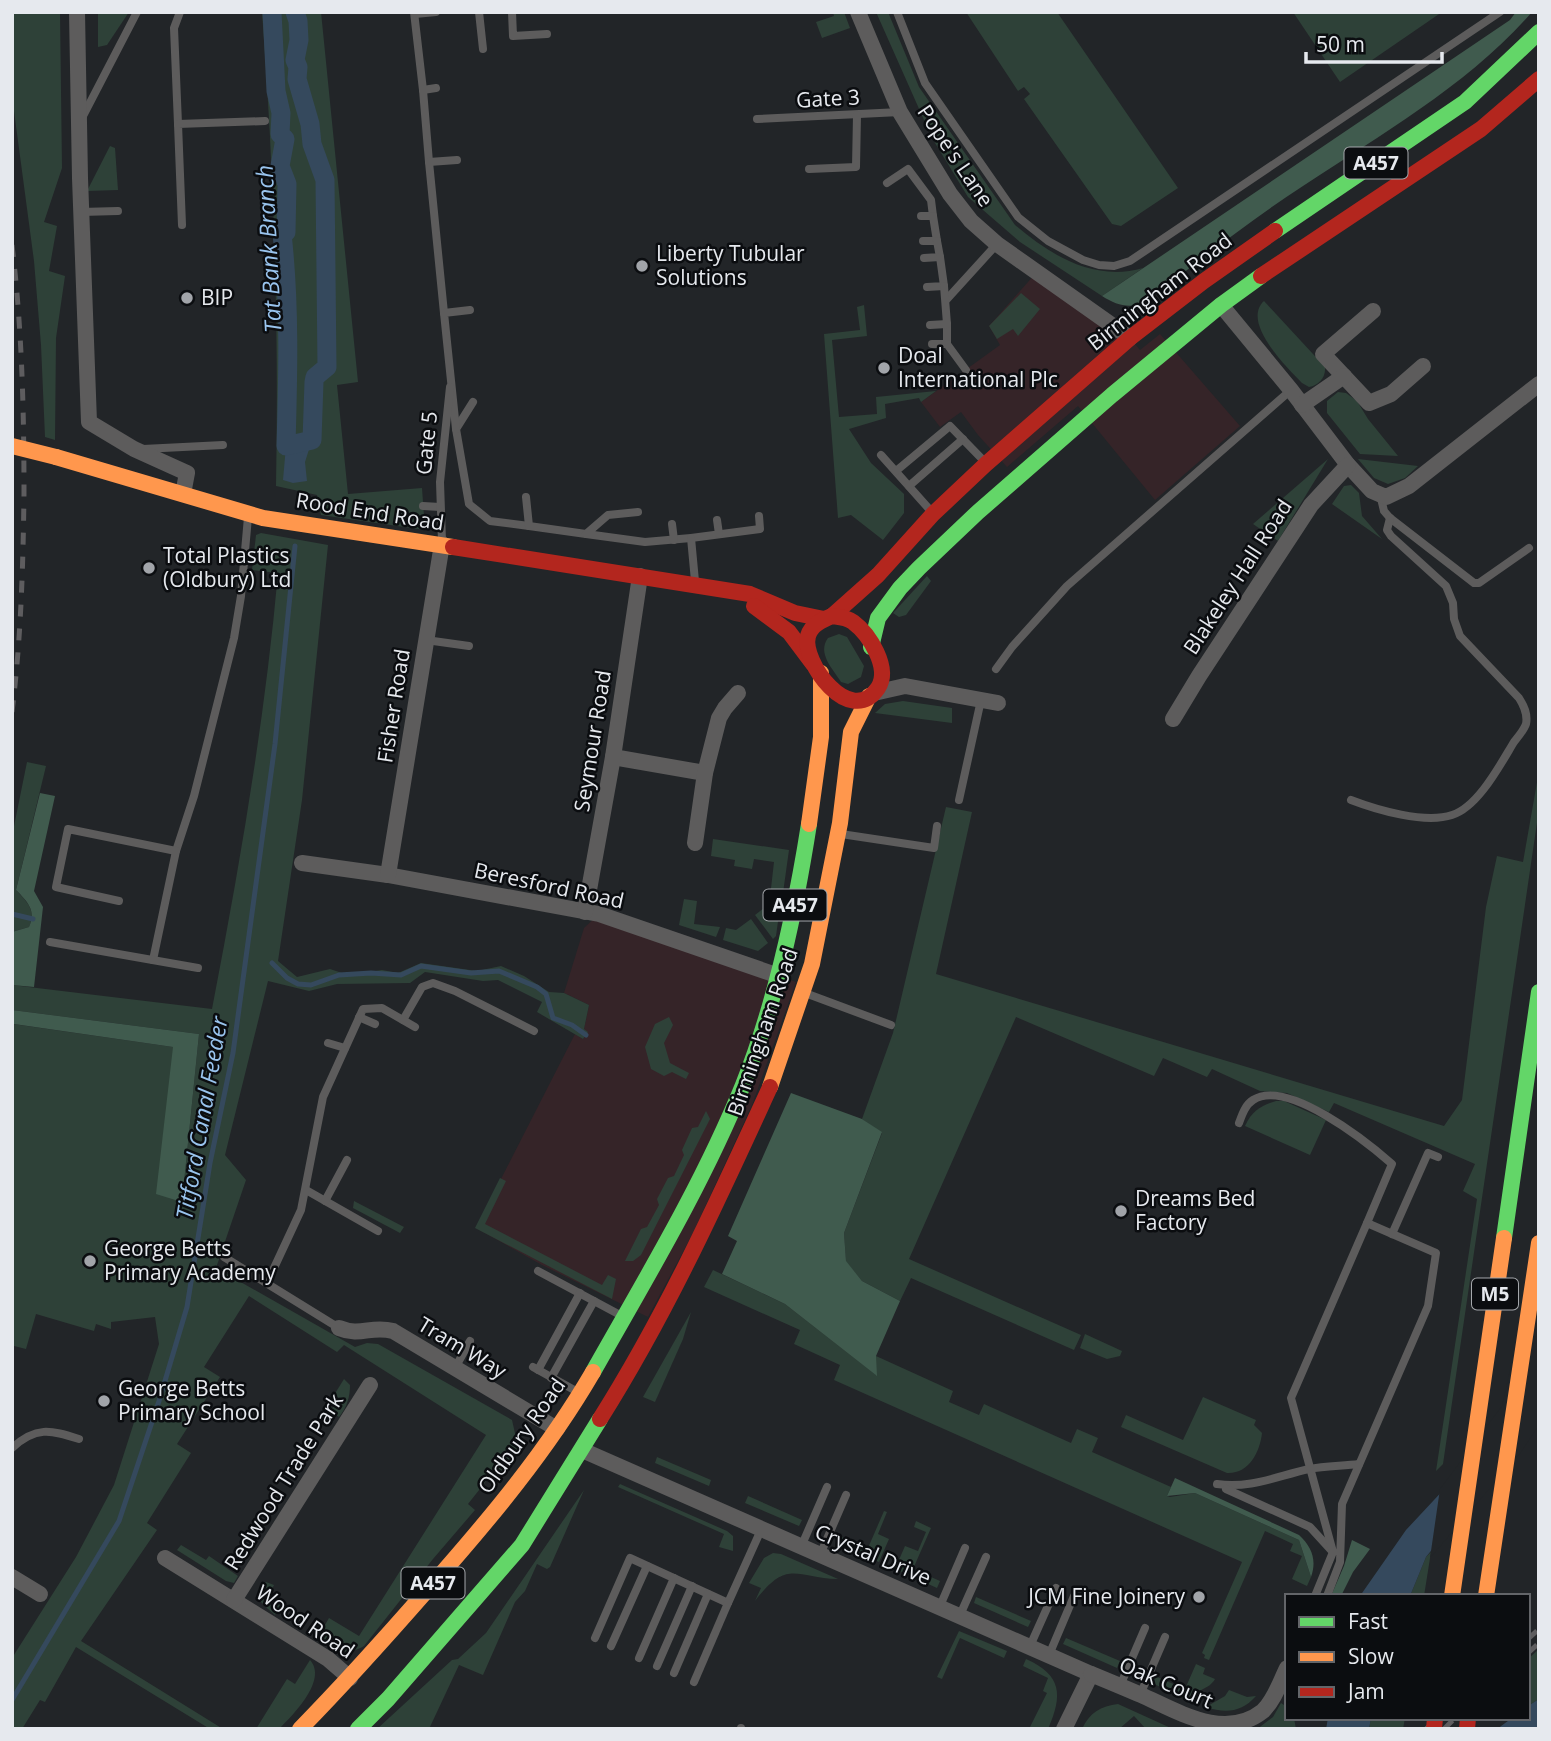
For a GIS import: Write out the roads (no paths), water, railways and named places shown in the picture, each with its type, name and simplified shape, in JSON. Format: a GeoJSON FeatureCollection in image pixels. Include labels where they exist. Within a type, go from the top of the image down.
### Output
{"type":"FeatureCollection","features":[{"type":"Feature","properties":{"kind":"main road","name":"Birmingham Road"},"geometry":{"type":"LineString","coordinates":[[724,1129],[779,976],[800,879],[824,713],[817,669],[807,653],[807,642],[813,626],[828,617],[878,575],[933,514],[986,464],[1130,338],[1204,281],[1465,102],[1539,32]]}},
{"type":"Feature","properties":{"kind":"main road","name":"A457"},"geometry":{"type":"LineString","coordinates":[[871,647],[878,618],[919,568],[978,512],[1150,363],[1221,305],[1326,229],[1481,129],[1539,79]]}},
{"type":"Feature","properties":{"kind":"main road"},"geometry":{"type":"LineString","coordinates":[[1204,281],[1221,305]]}},
{"type":"Feature","properties":{"kind":"main road"},"geometry":{"type":"LineString","coordinates":[[1130,338],[1150,363]]}},
{"type":"Feature","properties":{"kind":"main road","name":"Rood End Road"},"geometry":{"type":"LineString","coordinates":[[12,446],[256,516],[695,584],[750,594],[795,613],[828,617]]}},
{"type":"Feature","properties":{"kind":"main road","name":"Rood End Road"},"geometry":{"type":"LineString","coordinates":[[728,591],[789,632],[817,669]]}},
{"type":"Feature","properties":{"kind":"main road"},"geometry":{"type":"LineString","coordinates":[[828,617],[847,618],[855,623],[882,666]]}},
{"type":"Feature","properties":{"kind":"main road","name":"Birmingham Road"},"geometry":{"type":"LineString","coordinates":[[582,1450],[653,1332],[700,1241],[776,1073],[812,964],[838,834],[851,732],[883,679],[882,666]]}},
{"type":"Feature","properties":{"kind":"main road"},"geometry":{"type":"LineString","coordinates":[[817,669],[840,697],[852,701],[862,700],[872,694]]}},
{"type":"Feature","properties":{"kind":"main road","name":"M5"},"geometry":{"type":"LineString","coordinates":[[1452,1594],[1539,992]]}},
{"type":"Feature","properties":{"kind":"main road","name":"Oldbury Road"},"geometry":{"type":"LineString","coordinates":[[300,1729],[475,1536],[557,1429],[624,1317],[724,1129]]}},
{"type":"Feature","properties":{"kind":"main road","name":"M5"},"geometry":{"type":"LineString","coordinates":[[1486,1594],[1539,1244]]}},
{"type":"Feature","properties":{"kind":"main road"},"geometry":{"type":"LineString","coordinates":[[475,1536],[512,1509],[571,1446],[582,1450]]}},
{"type":"Feature","properties":{"kind":"main road","name":"A457"},"geometry":{"type":"LineString","coordinates":[[358,1729],[388,1699],[522,1545],[582,1450]]}},
{"type":"Feature","properties":{"kind":"street"},"geometry":{"type":"LineString","coordinates":[[77,12],[89,422],[134,449],[187,473],[183,494]]}},
{"type":"Feature","properties":{"kind":"street","name":"Pope's Lane"},"geometry":{"type":"LineString","coordinates":[[858,12],[900,112],[950,194],[971,221],[996,244],[1130,338]]}},
{"type":"Feature","properties":{"kind":"street"},"geometry":{"type":"LineString","coordinates":[[1221,305],[1292,390],[1348,465],[1372,491],[1386,497],[1409,486],[1539,384]]}},
{"type":"Feature","properties":{"kind":"street"},"geometry":{"type":"LineString","coordinates":[[1373,311],[1323,354],[1370,403],[1391,394],[1423,366]]}},
{"type":"Feature","properties":{"kind":"street"},"geometry":{"type":"LineString","coordinates":[[1302,405],[1344,376]]}},
{"type":"Feature","properties":{"kind":"street","name":"Blakeley Hall Road"},"geometry":{"type":"LineString","coordinates":[[1173,719],[1311,505],[1348,465]]}},
{"type":"Feature","properties":{"kind":"street","name":"Fisher Road"},"geometry":{"type":"LineString","coordinates":[[388,875],[442,544]]}},
{"type":"Feature","properties":{"kind":"street","name":"Seymour Road"},"geometry":{"type":"LineString","coordinates":[[585,912],[613,757],[640,576]]}},
{"type":"Feature","properties":{"kind":"street"},"geometry":{"type":"LineString","coordinates":[[882,666],[905,686]]}},
{"type":"Feature","properties":{"kind":"street"},"geometry":{"type":"LineString","coordinates":[[872,694],[905,686],[998,703]]}},
{"type":"Feature","properties":{"kind":"street"},"geometry":{"type":"LineString","coordinates":[[695,843],[705,773],[719,718],[738,693]]}},
{"type":"Feature","properties":{"kind":"street"},"geometry":{"type":"LineString","coordinates":[[613,757],[705,773]]}},
{"type":"Feature","properties":{"kind":"street","name":"Beresford Road"},"geometry":{"type":"LineString","coordinates":[[302,863],[388,875],[599,914],[779,976]]}},
{"type":"Feature","properties":{"kind":"street","name":"Tram Way"},"geometry":{"type":"LineString","coordinates":[[339,1328],[353,1334],[383,1328],[393,1331],[557,1429]]}},
{"type":"Feature","properties":{"kind":"street","name":"Redwood Trade Park"},"geometry":{"type":"LineString","coordinates":[[234,1600],[370,1385]]}},
{"type":"Feature","properties":{"kind":"street","name":"Crystal Drive"},"geometry":{"type":"LineString","coordinates":[[582,1450],[1091,1674]]}},
{"type":"Feature","properties":{"kind":"street","name":"Wood Road"},"geometry":{"type":"LineString","coordinates":[[165,1558],[331,1662],[349,1678]]}},
{"type":"Feature","properties":{"kind":"street"},"geometry":{"type":"LineString","coordinates":[[12,1577],[40,1594]]}},
{"type":"Feature","properties":{"kind":"street","name":"Oak Court"},"geometry":{"type":"LineString","coordinates":[[1091,1674],[1206,1725],[1226,1728],[1241,1724],[1262,1711],[1285,1672]]}},
{"type":"Feature","properties":{"kind":"street"},"geometry":{"type":"LineString","coordinates":[[1064,1729],[1091,1674]]}},
{"type":"Feature","properties":{"kind":"lane"},"geometry":{"type":"LineString","coordinates":[[79,125],[137,12]]}},
{"type":"Feature","properties":{"kind":"lane"},"geometry":{"type":"LineString","coordinates":[[180,12],[174,28],[182,225]]}},
{"type":"Feature","properties":{"kind":"lane"},"geometry":{"type":"LineString","coordinates":[[437,12],[414,13],[450,387],[469,504],[490,521],[645,542],[760,528],[759,516]]}},
{"type":"Feature","properties":{"kind":"lane"},"geometry":{"type":"LineString","coordinates":[[479,12],[483,49]]}},
{"type":"Feature","properties":{"kind":"lane"},"geometry":{"type":"LineString","coordinates":[[512,12],[514,41],[547,34]]}},
{"type":"Feature","properties":{"kind":"lane"},"geometry":{"type":"LineString","coordinates":[[897,12],[925,83],[1018,217],[1048,241],[1083,260],[1114,266],[1130,261],[1500,12]]}},
{"type":"Feature","properties":{"kind":"lane"},"geometry":{"type":"LineString","coordinates":[[422,90],[436,88]]}},
{"type":"Feature","properties":{"kind":"lane","name":"Gate 3"},"geometry":{"type":"LineString","coordinates":[[757,120],[900,112]]}},
{"type":"Feature","properties":{"kind":"lane"},"geometry":{"type":"LineString","coordinates":[[809,169],[856,167],[857,115]]}},
{"type":"Feature","properties":{"kind":"lane"},"geometry":{"type":"LineString","coordinates":[[178,124],[265,121]]}},
{"type":"Feature","properties":{"kind":"lane"},"geometry":{"type":"LineString","coordinates":[[429,162],[457,160]]}},
{"type":"Feature","properties":{"kind":"lane"},"geometry":{"type":"LineString","coordinates":[[887,183],[908,169],[931,200],[947,299],[947,344],[966,370]]}},
{"type":"Feature","properties":{"kind":"lane"},"geometry":{"type":"LineString","coordinates":[[81,212],[118,211]]}},
{"type":"Feature","properties":{"kind":"lane"},"geometry":{"type":"LineString","coordinates":[[921,216],[933,216]]}},
{"type":"Feature","properties":{"kind":"lane"},"geometry":{"type":"LineString","coordinates":[[923,241],[937,241]]}},
{"type":"Feature","properties":{"kind":"lane"},"geometry":{"type":"LineString","coordinates":[[947,299],[996,244]]}},
{"type":"Feature","properties":{"kind":"lane"},"geometry":{"type":"LineString","coordinates":[[924,258],[940,257]]}},
{"type":"Feature","properties":{"kind":"lane"},"geometry":{"type":"LineString","coordinates":[[927,287],[944,286]]}},
{"type":"Feature","properties":{"kind":"lane"},"geometry":{"type":"LineString","coordinates":[[443,313],[470,310]]}},
{"type":"Feature","properties":{"kind":"lane"},"geometry":{"type":"LineString","coordinates":[[930,325],[947,324]]}},
{"type":"Feature","properties":{"kind":"lane"},"geometry":{"type":"LineString","coordinates":[[932,344],[947,344]]}},
{"type":"Feature","properties":{"kind":"lane","name":"Gate 5"},"geometry":{"type":"LineString","coordinates":[[442,544],[440,482],[450,387]]}},
{"type":"Feature","properties":{"kind":"lane"},"geometry":{"type":"LineString","coordinates":[[996,669],[1012,647],[1067,586],[1292,390]]}},
{"type":"Feature","properties":{"kind":"lane"},"geometry":{"type":"LineString","coordinates":[[457,429],[473,402]]}},
{"type":"Feature","properties":{"kind":"lane"},"geometry":{"type":"LineString","coordinates":[[896,471],[950,426],[986,464]]}},
{"type":"Feature","properties":{"kind":"lane"},"geometry":{"type":"LineString","coordinates":[[909,486],[963,439]]}},
{"type":"Feature","properties":{"kind":"lane"},"geometry":{"type":"LineString","coordinates":[[134,449],[223,445]]}},
{"type":"Feature","properties":{"kind":"lane"},"geometry":{"type":"LineString","coordinates":[[881,455],[933,514]]}},
{"type":"Feature","properties":{"kind":"lane"},"geometry":{"type":"LineString","coordinates":[[1380,494],[1384,511],[1390,518],[1474,583],[1479,583],[1529,548]]}},
{"type":"Feature","properties":{"kind":"lane"},"geometry":{"type":"LineString","coordinates":[[526,497],[529,526]]}},
{"type":"Feature","properties":{"kind":"lane"},"geometry":{"type":"LineString","coordinates":[[423,506],[440,507]]}},
{"type":"Feature","properties":{"kind":"lane"},"geometry":{"type":"LineString","coordinates":[[586,534],[608,516],[638,512]]}},
{"type":"Feature","properties":{"kind":"lane"},"geometry":{"type":"LineString","coordinates":[[153,960],[176,852],[194,796],[234,638],[256,516]]}},
{"type":"Feature","properties":{"kind":"lane"},"geometry":{"type":"LineString","coordinates":[[1351,800],[1429,819],[1462,811],[1482,790],[1526,724],[1525,708],[1519,698],[1460,636],[1454,618],[1453,603],[1446,586],[1391,536],[1387,530],[1390,518]]}},
{"type":"Feature","properties":{"kind":"lane"},"geometry":{"type":"LineString","coordinates":[[717,520],[719,534]]}},
{"type":"Feature","properties":{"kind":"lane"},"geometry":{"type":"LineString","coordinates":[[672,524],[674,540]]}},
{"type":"Feature","properties":{"kind":"lane"},"geometry":{"type":"LineString","coordinates":[[691,538],[695,584]]}},
{"type":"Feature","properties":{"kind":"lane"},"geometry":{"type":"LineString","coordinates":[[426,639],[469,646]]}},
{"type":"Feature","properties":{"kind":"lane"},"geometry":{"type":"LineString","coordinates":[[959,800],[981,699]]}},
{"type":"Feature","properties":{"kind":"lane"},"geometry":{"type":"LineString","coordinates":[[838,834],[934,848],[937,826]]}},
{"type":"Feature","properties":{"kind":"lane"},"geometry":{"type":"LineString","coordinates":[[119,901],[56,887],[68,829],[176,852]]}},
{"type":"Feature","properties":{"kind":"lane"},"geometry":{"type":"LineString","coordinates":[[50,942],[198,968]]}},
{"type":"Feature","properties":{"kind":"lane"},"geometry":{"type":"LineString","coordinates":[[403,1020],[422,987],[433,983],[455,991],[534,1031]]}},
{"type":"Feature","properties":{"kind":"lane"},"geometry":{"type":"LineString","coordinates":[[803,992],[891,1025]]}},
{"type":"Feature","properties":{"kind":"lane"},"geometry":{"type":"LineString","coordinates":[[267,1283],[301,1210],[323,1097],[363,1009],[382,1009],[415,1027]]}},
{"type":"Feature","properties":{"kind":"lane"},"geometry":{"type":"LineString","coordinates":[[359,1017],[375,1024]]}},
{"type":"Feature","properties":{"kind":"lane"},"geometry":{"type":"LineString","coordinates":[[328,1044],[345,1048]]}},
{"type":"Feature","properties":{"kind":"lane"},"geometry":{"type":"LineString","coordinates":[[1239,1123],[1251,1101],[1263,1096],[1284,1097],[1329,1117],[1364,1139],[1392,1164],[1291,1398],[1333,1552],[1316,1594]]}},
{"type":"Feature","properties":{"kind":"lane"},"geometry":{"type":"LineString","coordinates":[[1392,1234],[1429,1153],[1438,1157]]}},
{"type":"Feature","properties":{"kind":"lane"},"geometry":{"type":"LineString","coordinates":[[325,1201],[347,1160]]}},
{"type":"Feature","properties":{"kind":"lane"},"geometry":{"type":"LineString","coordinates":[[1420,1172],[1430,1176]]}},
{"type":"Feature","properties":{"kind":"lane"},"geometry":{"type":"LineString","coordinates":[[1412,1190],[1422,1194]]}},
{"type":"Feature","properties":{"kind":"lane"},"geometry":{"type":"LineString","coordinates":[[306,1191],[378,1231]]}},
{"type":"Feature","properties":{"kind":"lane"},"geometry":{"type":"LineString","coordinates":[[1327,1594],[1340,1562],[1342,1504],[1428,1307],[1436,1253],[1367,1223]]}},
{"type":"Feature","properties":{"kind":"lane"},"geometry":{"type":"LineString","coordinates":[[224,1257],[339,1328]]}},
{"type":"Feature","properties":{"kind":"lane"},"geometry":{"type":"LineString","coordinates":[[538,1271],[624,1317]]}},
{"type":"Feature","properties":{"kind":"lane"},"geometry":{"type":"LineString","coordinates":[[579,1393],[535,1368],[580,1293]]}},
{"type":"Feature","properties":{"kind":"lane"},"geometry":{"type":"LineString","coordinates":[[551,1378],[594,1301]]}},
{"type":"Feature","properties":{"kind":"lane"},"geometry":{"type":"LineString","coordinates":[[454,1368],[470,1341]]}},
{"type":"Feature","properties":{"kind":"lane"},"geometry":{"type":"LineString","coordinates":[[12,1448],[24,1438],[40,1432],[55,1432],[79,1440]]}},
{"type":"Feature","properties":{"kind":"lane"},"geometry":{"type":"LineString","coordinates":[[1333,1552],[1311,1527],[1217,1484],[1235,1487],[1252,1485],[1310,1469],[1359,1464]]}},
{"type":"Feature","properties":{"kind":"lane"},"geometry":{"type":"LineString","coordinates":[[801,1547],[827,1487]]}},
{"type":"Feature","properties":{"kind":"lane"},"geometry":{"type":"LineString","coordinates":[[820,1555],[846,1496]]}},
{"type":"Feature","properties":{"kind":"lane"},"geometry":{"type":"LineString","coordinates":[[694,1682],[761,1530]]}},
{"type":"Feature","properties":{"kind":"lane"},"geometry":{"type":"LineString","coordinates":[[940,1606],[965,1548]]}},
{"type":"Feature","properties":{"kind":"lane"},"geometry":{"type":"LineString","coordinates":[[960,1615],[986,1557]]}},
{"type":"Feature","properties":{"kind":"lane"},"geometry":{"type":"LineString","coordinates":[[595,1638],[630,1558],[728,1603]]}},
{"type":"Feature","properties":{"kind":"lane"},"geometry":{"type":"LineString","coordinates":[[611,1646],[648,1566]]}},
{"type":"Feature","properties":{"kind":"lane"},"geometry":{"type":"LineString","coordinates":[[639,1658],[674,1578]]}},
{"type":"Feature","properties":{"kind":"lane"},"geometry":{"type":"LineString","coordinates":[[657,1666],[691,1586]]}},
{"type":"Feature","properties":{"kind":"lane"},"geometry":{"type":"LineString","coordinates":[[1030,1646],[1056,1588]]}},
{"type":"Feature","properties":{"kind":"lane"},"geometry":{"type":"LineString","coordinates":[[674,1673],[708,1594]]}},
{"type":"Feature","properties":{"kind":"lane"},"geometry":{"type":"LineString","coordinates":[[1049,1655],[1074,1596]]}},
{"type":"Feature","properties":{"kind":"lane"},"geometry":{"type":"LineString","coordinates":[[1120,1686],[1145,1628]]}},
{"type":"Feature","properties":{"kind":"lane"},"geometry":{"type":"LineString","coordinates":[[1140,1695],[1166,1637]]}},
{"type":"Feature","properties":{"kind":"water"},"geometry":{"type":"Polygon","coordinates":[[[312,440],[305,462],[307,481],[293,483],[283,480],[286,446],[312,440]]]}},
{"type":"Feature","properties":{"kind":"water"},"geometry":{"type":"Polygon","coordinates":[[[1539,1419],[1426,1557],[1411,1594],[1361,1594],[1406,1530],[1448,1485],[1539,1419]]]}},
{"type":"Feature","properties":{"kind":"water"},"geometry":{"type":"Polygon","coordinates":[[[1539,1699],[1539,1729],[1497,1729],[1509,1720],[1530,1720],[1530,1705],[1539,1699]]]}},
{"type":"Feature","properties":{"kind":"water"},"geometry":{"type":"Polygon","coordinates":[[[1328,1720],[1371,1720],[1369,1729],[1326,1729],[1328,1720]]]}},
{"type":"Feature","properties":{"kind":"waterway","name":"Tat Bank Branch"},"geometry":{"type":"LineString","coordinates":[[272,12],[276,91],[281,113],[280,134],[285,139],[280,166],[287,184],[286,232],[282,234],[287,313],[286,446],[312,440],[315,377],[327,367],[325,180],[312,144],[310,124],[297,79],[298,67],[295,60],[299,40],[295,12]]}},
{"type":"Feature","properties":{"kind":"waterway","name":"Titford Canal Feeder"},"geometry":{"type":"LineString","coordinates":[[12,1700],[119,1521],[187,1307],[210,1163],[233,1053],[275,744],[295,546]]}},
{"type":"Feature","properties":{"kind":"waterway"},"geometry":{"type":"LineString","coordinates":[[12,914],[33,919]]}},
{"type":"Feature","properties":{"kind":"waterway"},"geometry":{"type":"LineString","coordinates":[[272,963],[287,978],[298,984],[311,985],[339,975],[401,975],[421,966],[471,973],[499,971],[537,987],[546,994],[553,1018],[572,1025],[586,1035]]}},
{"type":"Feature","properties":{"kind":"railway"},"geometry":{"type":"LineString","coordinates":[[12,245],[24,432],[21,603],[12,712]]}},
{"type":"Feature","properties":{"kind":"railway"},"geometry":{"type":"LineString","coordinates":[[1530,1637],[1539,1629]]}},
{"type":"Feature","properties":{"kind":"railway"},"geometry":{"type":"LineString","coordinates":[[1530,1651],[1539,1643]]}},
{"type":"Feature","properties":{"kind":"railway"},"geometry":{"type":"LineString","coordinates":[[1426,1729],[1436,1720]]}},
{"type":"Feature","properties":{"kind":"railway"},"geometry":{"type":"LineString","coordinates":[[1444,1729],[1453,1720]]}},
{"type":"Feature","properties":{"kind":"place","name":"Liberty Tubular Solutions"},"geometry":{"type":"Point","coordinates":[642,266]}},
{"type":"Feature","properties":{"kind":"place","name":"BIP"},"geometry":{"type":"Point","coordinates":[187,298]}},
{"type":"Feature","properties":{"kind":"place","name":"Doal International Plc"},"geometry":{"type":"Point","coordinates":[884,368]}},
{"type":"Feature","properties":{"kind":"place","name":"Total Plastics (Oldbury) Ltd"},"geometry":{"type":"Point","coordinates":[149,568]}},
{"type":"Feature","properties":{"kind":"place","name":"Dreams Bed Factory"},"geometry":{"type":"Point","coordinates":[1121,1211]}},
{"type":"Feature","properties":{"kind":"place","name":"George Betts Primary Academy"},"geometry":{"type":"Point","coordinates":[90,1261]}},
{"type":"Feature","properties":{"kind":"place","name":"George Betts Primary School"},"geometry":{"type":"Point","coordinates":[104,1401]}},
{"type":"Feature","properties":{"kind":"place","name":"JCM Fine Joinery"},"geometry":{"type":"Point","coordinates":[1199,1597]}}]}
